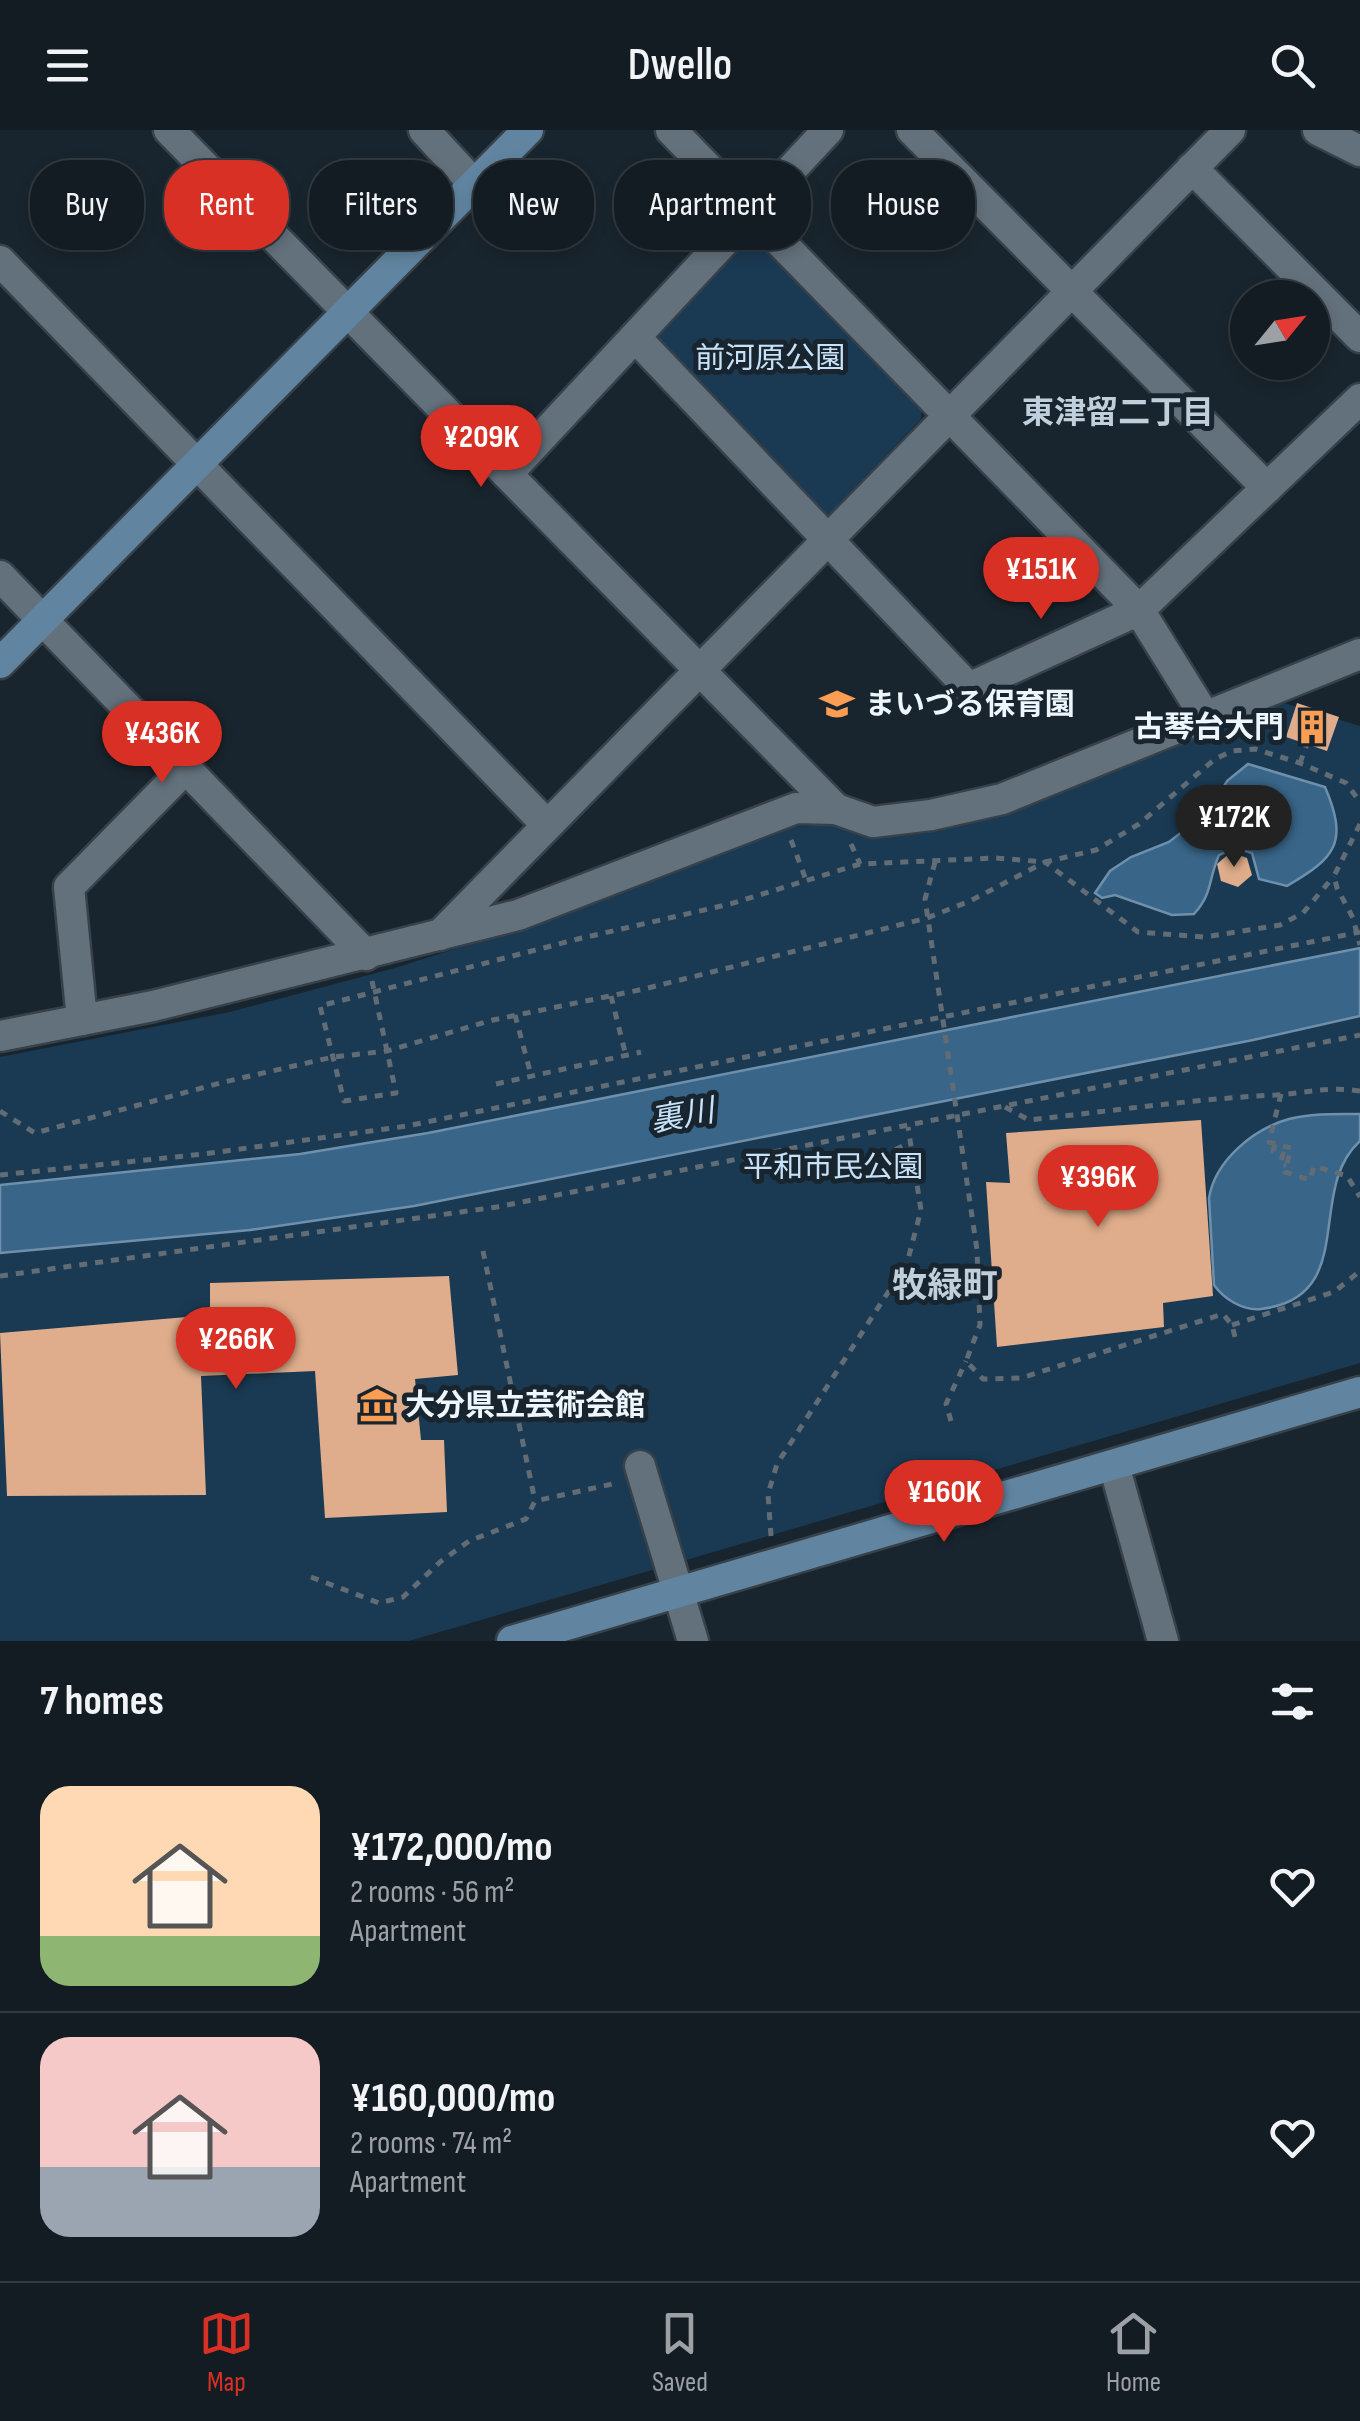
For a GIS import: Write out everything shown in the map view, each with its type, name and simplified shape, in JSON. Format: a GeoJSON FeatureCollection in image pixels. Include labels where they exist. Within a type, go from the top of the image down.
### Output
{"type":"FeatureCollection","features":[{"type":"Feature","properties":{"kind":"street"},"geometry":{"type":"LineString","coordinates":[[168,130],[836,809]]}},
{"type":"Feature","properties":{"kind":"street"},"geometry":{"type":"LineString","coordinates":[[424,130],[473,183]]}},
{"type":"Feature","properties":{"kind":"street"},"geometry":{"type":"LineString","coordinates":[[498,160],[528,130]]}},
{"type":"Feature","properties":{"kind":"street"},"geometry":{"type":"LineString","coordinates":[[671,130],[700,160]]}},
{"type":"Feature","properties":{"kind":"street"},"geometry":{"type":"LineString","coordinates":[[800,160],[828,130]]}},
{"type":"Feature","properties":{"kind":"street"},"geometry":{"type":"LineString","coordinates":[[912,130],[1267,488]]}},
{"type":"Feature","properties":{"kind":"street"},"geometry":{"type":"LineString","coordinates":[[438,937],[1230,130]]}},
{"type":"Feature","properties":{"kind":"street"},"geometry":{"type":"LineString","coordinates":[[1318,130],[1360,151]]}},
{"type":"Feature","properties":{"kind":"street"},"geometry":{"type":"LineString","coordinates":[[1192,168],[1360,336]]}},
{"type":"Feature","properties":{"kind":"street"},"geometry":{"type":"LineString","coordinates":[[0,664],[473,185]]}},
{"type":"Feature","properties":{"kind":"street"},"geometry":{"type":"LineString","coordinates":[[507,474],[716,250]]}},
{"type":"Feature","properties":{"kind":"street"},"geometry":{"type":"LineString","coordinates":[[788,250],[1139,610],[1206,718]]}},
{"type":"Feature","properties":{"kind":"street"},"geometry":{"type":"LineString","coordinates":[[0,261],[547,826]]}},
{"type":"Feature","properties":{"kind":"street"},"geometry":{"type":"LineString","coordinates":[[634,338],[969,688],[1139,610],[1360,399]]}},
{"type":"Feature","properties":{"kind":"street"},"geometry":{"type":"LineString","coordinates":[[0,576],[366,955]]}},
{"type":"Feature","properties":{"kind":"street"},"geometry":{"type":"LineString","coordinates":[[0,1036],[366,955],[518,915],[796,808],[836,809],[873,822],[932,815],[1002,800],[1206,718],[1354,665]]}},
{"type":"Feature","properties":{"kind":"street"},"geometry":{"type":"LineString","coordinates":[[82,1020],[69,886],[186,768]]}},
{"type":"Feature","properties":{"kind":"street"},"geometry":{"type":"LineString","coordinates":[[512,1641],[1360,1392]]}},
{"type":"Feature","properties":{"kind":"street"},"geometry":{"type":"LineString","coordinates":[[1114,1466],[1163,1641]]}},
{"type":"Feature","properties":{"kind":"street"},"geometry":{"type":"LineString","coordinates":[[635,1473],[693,1641]]}},
{"type":"Feature","properties":{"kind":"path"},"geometry":{"type":"LineString","coordinates":[[1300,762],[1306,744]]}},
{"type":"Feature","properties":{"kind":"path"},"geometry":{"type":"LineString","coordinates":[[0,1110],[35,1133],[104,1112],[333,1056],[387,1051],[514,1016],[927,918],[970,902],[1045,862],[1096,850],[1111,842],[1139,824],[1215,759],[1232,750],[1255,748],[1300,762],[1346,783],[1360,802]]}},
{"type":"Feature","properties":{"kind":"path"},"geometry":{"type":"LineString","coordinates":[[780,814],[806,880]]}},
{"type":"Feature","properties":{"kind":"path"},"geometry":{"type":"LineString","coordinates":[[366,955],[374,992],[387,1051],[396,1093],[344,1101],[320,1006],[374,992],[730,904],[860,864],[996,858],[1045,862],[1138,932],[1204,937],[1280,925],[1303,913],[1334,876],[1360,824]]}},
{"type":"Feature","properties":{"kind":"path"},"geometry":{"type":"LineString","coordinates":[[935,862],[925,899],[977,1250],[980,1325],[946,1404],[951,1422]]}},
{"type":"Feature","properties":{"kind":"path"},"geometry":{"type":"LineString","coordinates":[[0,1175],[204,1154],[407,1126],[940,1016],[1359,938],[1334,876]]}},
{"type":"Feature","properties":{"kind":"path"},"geometry":{"type":"LineString","coordinates":[[611,996],[626,1056]]}},
{"type":"Feature","properties":{"kind":"path"},"geometry":{"type":"LineString","coordinates":[[514,1016],[531,1076]]}},
{"type":"Feature","properties":{"kind":"path"},"geometry":{"type":"LineString","coordinates":[[0,1276],[496,1207],[1360,1035]]}},
{"type":"Feature","properties":{"kind":"path"},"geometry":{"type":"LineString","coordinates":[[496,1084],[641,1052]]}},
{"type":"Feature","properties":{"kind":"path"},"geometry":{"type":"LineString","coordinates":[[1005,1108],[1029,1120],[1318,1088],[1360,1091]]}},
{"type":"Feature","properties":{"kind":"path"},"geometry":{"type":"LineString","coordinates":[[1281,1094],[1268,1142],[1291,1148],[1285,1172],[1310,1180],[1314,1166],[1347,1176],[1360,1198]]}},
{"type":"Feature","properties":{"kind":"path"},"geometry":{"type":"LineString","coordinates":[[772,1544],[768,1494],[777,1464],[907,1263],[920,1210],[908,1127]]}},
{"type":"Feature","properties":{"kind":"path"},"geometry":{"type":"LineString","coordinates":[[852,1171],[910,1142]]}},
{"type":"Feature","properties":{"kind":"path"},"geometry":{"type":"LineString","coordinates":[[311,1577],[379,1603],[403,1597],[469,1541],[526,1519],[535,1501],[484,1250]]}},
{"type":"Feature","properties":{"kind":"path"},"geometry":{"type":"LineString","coordinates":[[1232,1326],[1334,1292],[1360,1272]]}},
{"type":"Feature","properties":{"kind":"path"},"geometry":{"type":"LineString","coordinates":[[966,1360],[983,1379],[1021,1378],[1223,1314],[1236,1341]]}},
{"type":"Feature","properties":{"kind":"path"},"geometry":{"type":"LineString","coordinates":[[535,1501],[635,1473]]}},
{"type":"Feature","properties":{"kind":"green space","name":"前河原公園"},"geometry":{"type":"Polygon","coordinates":[[[733,250],[773,250],[922,403],[921,419],[829,514],[815,514],[654,336],[733,250]]]}},
{"type":"Feature","properties":{"kind":"green space","name":"平和市民公園"},"geometry":{"type":"Polygon","coordinates":[[[1277,701],[1360,726],[1360,1363],[409,1641],[0,1641],[0,1057],[230,1012],[395,968],[521,928],[783,827],[842,825],[876,833],[1277,701]]]}},
{"type":"Feature","properties":{"kind":"water"},"geometry":{"type":"Polygon","coordinates":[[[1248,764],[1325,787],[1336,822],[1336,836],[1333,847],[1317,867],[1287,886],[1259,879],[1252,853],[1235,848],[1219,855],[1207,893],[1194,914],[1172,915],[1115,895],[1102,898],[1095,893],[1110,871],[1131,857],[1169,842],[1209,811],[1227,781],[1248,764]]]}},
{"type":"Feature","properties":{"kind":"water","name":"裏川"},"geometry":{"type":"Polygon","coordinates":[[[1360,948],[1360,1016],[1253,1040],[414,1206],[250,1230],[0,1253],[0,1185],[300,1154],[428,1133],[1360,948]]]}},
{"type":"Feature","properties":{"kind":"water"},"geometry":{"type":"Polygon","coordinates":[[[1360,1114],[1360,1141],[1344,1162],[1335,1186],[1321,1263],[1310,1285],[1291,1300],[1261,1309],[1241,1306],[1223,1295],[1214,1285],[1209,1198],[1227,1159],[1262,1130],[1289,1119],[1360,1114]]]}},
{"type":"Feature","properties":{"kind":"building","name":"古琴台大門"},"geometry":{"type":"Polygon","coordinates":[[[1297,703],[1339,717],[1327,751],[1286,737],[1297,703]]]}},
{"type":"Feature","properties":{"kind":"building"},"geometry":{"type":"Polygon","coordinates":[[[1231,852],[1247,858],[1252,875],[1238,887],[1221,881],[1217,864],[1231,852]]]}},
{"type":"Feature","properties":{"kind":"building"},"geometry":{"type":"Polygon","coordinates":[[[1201,1120],[1213,1296],[1163,1303],[1164,1327],[997,1347],[986,1182],[1010,1183],[1006,1133],[1201,1120]]]}},
{"type":"Feature","properties":{"kind":"building"},"geometry":{"type":"Polygon","coordinates":[[[449,1276],[458,1375],[415,1379],[421,1440],[444,1440],[447,1512],[325,1518],[315,1371],[201,1376],[206,1495],[7,1496],[0,1333],[210,1315],[210,1283],[449,1276]]]}},
{"type":"Feature","properties":{"kind":"place","name":"まいづる保育園"},"geometry":{"type":"Point","coordinates":[837,704]}},
{"type":"Feature","properties":{"kind":"place","name":"古琴台大門"},"geometry":{"type":"Point","coordinates":[1312,727]}},
{"type":"Feature","properties":{"kind":"place","name":"大分県立芸術会館"},"geometry":{"type":"Point","coordinates":[377,1405]}},
{"type":"Feature","properties":{"kind":"district","name":"東津留二丁目"},"geometry":{"type":"Point","coordinates":[1118,412]}},
{"type":"Feature","properties":{"kind":"district","name":"牧緑町"},"geometry":{"type":"Point","coordinates":[945,1285]}}]}
